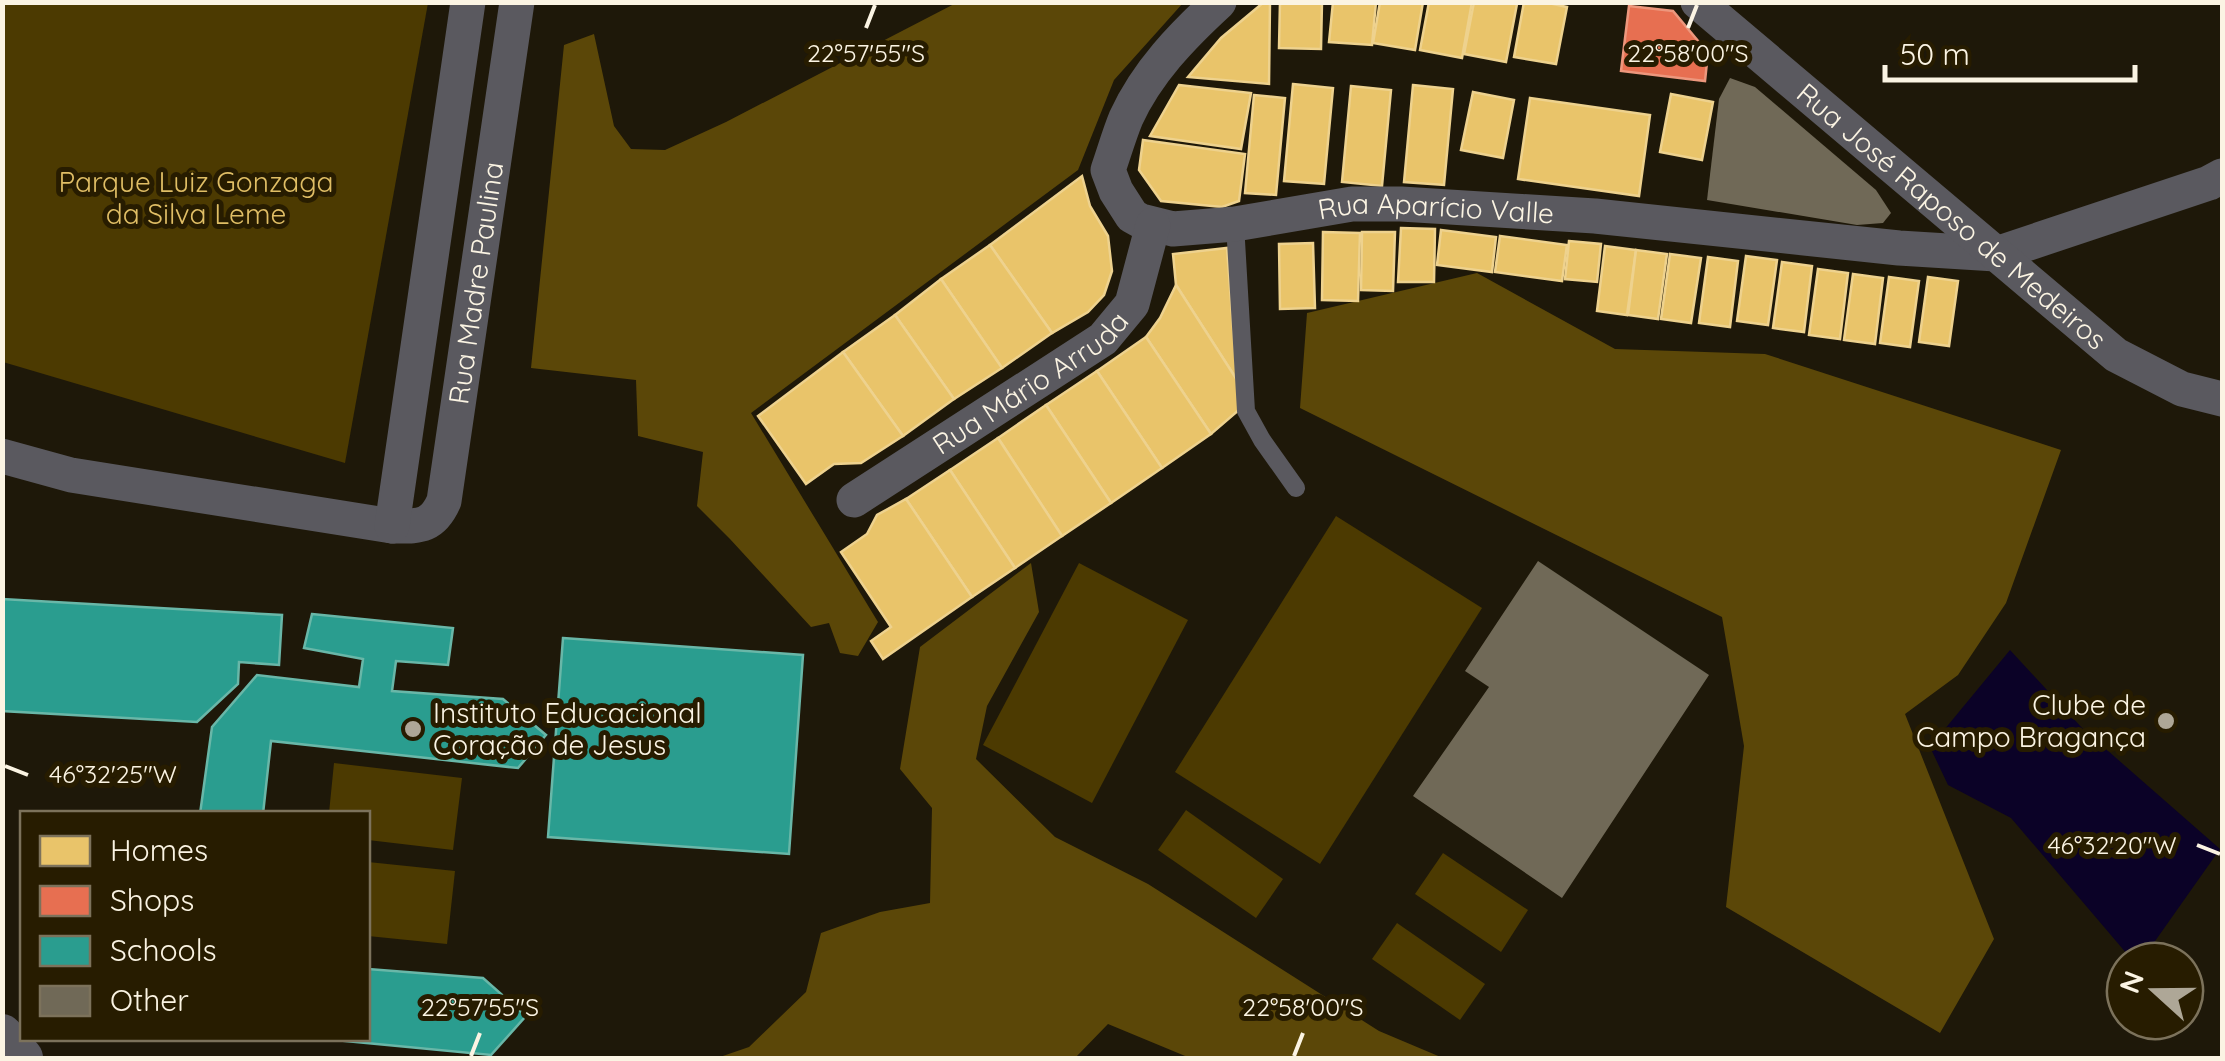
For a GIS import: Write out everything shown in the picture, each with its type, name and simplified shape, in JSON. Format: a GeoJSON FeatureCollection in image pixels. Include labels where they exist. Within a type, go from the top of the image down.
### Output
{"type":"FeatureCollection","features":[{"type":"Feature","properties":{"kind":"street","name":"Rua Madre Paulina"},"geometry":{"type":"LineString","coordinates":[[392,526],[468,2]]}},
{"type":"Feature","properties":{"kind":"street","name":"Rua Madre Paulina"},"geometry":{"type":"LineString","coordinates":[[2,456],[71,475],[392,526],[421,526],[433,519],[444,501],[517,2]]}},
{"type":"Feature","properties":{"kind":"street"},"geometry":{"type":"LineString","coordinates":[[1154,225],[1132,216],[1124,208],[1108,170],[1126,118],[1150,78],[1178,40],[1219,2]]}},
{"type":"Feature","properties":{"kind":"street","name":"Rua José Raposo de Medeiros"},"geometry":{"type":"LineString","coordinates":[[1698,2],[2116,355],[2182,389],[2222,399]]}},
{"type":"Feature","properties":{"kind":"street"},"geometry":{"type":"LineString","coordinates":[[1996,254],[2222,176]]}},
{"type":"Feature","properties":{"kind":"street","name":"Rua Aparício Valle"},"geometry":{"type":"LineString","coordinates":[[1154,225],[1173,229],[1234,224],[1352,204],[1402,204],[1595,216],[1899,248],[1996,254]]}},
{"type":"Feature","properties":{"kind":"street","name":"Rua Mário Arruda"},"geometry":{"type":"LineString","coordinates":[[854,500],[1103,339],[1132,304],[1154,225]]}},
{"type":"Feature","properties":{"kind":"street"},"geometry":{"type":"LineString","coordinates":[[2,1034],[22,1058]]}},
{"type":"Feature","properties":{"kind":"lane"},"geometry":{"type":"LineString","coordinates":[[1234,224],[1246,411],[1296,488]]}},
{"type":"Feature","properties":{"kind":"green space","name":"Parque Luiz Gonzaga da Silva Leme"},"geometry":{"type":"Polygon","coordinates":[[[2,3],[428,3],[345,463],[3,362],[2,3]]]}},
{"type":"Feature","properties":{"kind":"green space"},"geometry":{"type":"Polygon","coordinates":[[[1336,516],[1482,608],[1320,864],[1175,772],[1336,516]]]}},
{"type":"Feature","properties":{"kind":"green space"},"geometry":{"type":"Polygon","coordinates":[[[1079,563],[1188,620],[1092,803],[983,745],[1079,563]]]}},
{"type":"Feature","properties":{"kind":"green space"},"geometry":{"type":"Polygon","coordinates":[[[334,763],[462,778],[453,850],[370,840],[370,811],[329,811],[334,763]]]}},
{"type":"Feature","properties":{"kind":"green space"},"geometry":{"type":"Polygon","coordinates":[[[1186,810],[1283,879],[1256,918],[1158,850],[1186,810]]]}},
{"type":"Feature","properties":{"kind":"green space"},"geometry":{"type":"Polygon","coordinates":[[[1443,853],[1528,910],[1501,952],[1415,894],[1443,853]]]}},
{"type":"Feature","properties":{"kind":"green space"},"geometry":{"type":"Polygon","coordinates":[[[370,862],[455,871],[447,944],[370,936],[370,862]]]}},
{"type":"Feature","properties":{"kind":"green space"},"geometry":{"type":"Polygon","coordinates":[[[1397,923],[1485,984],[1460,1020],[1372,959],[1397,923]]]}},
{"type":"Feature","properties":{"kind":"shaded area"},"geometry":{"type":"Polygon","coordinates":[[[958,2],[1183,3],[1114,80],[1078,170],[751,413],[878,622],[858,656],[840,653],[829,623],[811,627],[697,506],[703,452],[638,436],[636,380],[531,368],[564,45],[594,34],[614,126],[631,149],[665,150],[958,2]]]}},
{"type":"Feature","properties":{"kind":"shaded area"},"geometry":{"type":"Polygon","coordinates":[[[1477,273],[1615,349],[1765,354],[2061,450],[2006,603],[1958,675],[1905,714],[1994,939],[1940,1033],[1726,907],[1744,746],[1722,617],[1300,408],[1307,313],[1477,273]]]}},
{"type":"Feature","properties":{"kind":"shaded area"},"geometry":{"type":"Polygon","coordinates":[[[1031,563],[1039,612],[987,706],[976,759],[1055,837],[1148,884],[1379,1031],[1443,1058],[1190,1058],[1108,1024],[1075,1058],[717,1058],[749,1047],[806,992],[821,933],[880,912],[930,903],[932,808],[900,769],[920,647],[1031,563]]]}},
{"type":"Feature","properties":{"kind":"shaded area"},"geometry":{"type":"Polygon","coordinates":[[[2010,650],[2083,729],[2220,849],[2155,941],[2116,941],[2011,818],[1948,785],[1930,747],[2010,650]]]}},
{"type":"Feature","properties":{"kind":"building: Homes"},"geometry":{"type":"Polygon","coordinates":[[[1264,2],[1270,2],[1269,84],[1188,77],[1221,38],[1264,2]]]}},
{"type":"Feature","properties":{"kind":"building: Homes"},"geometry":{"type":"Polygon","coordinates":[[[1280,2],[1322,2],[1321,49],[1279,48],[1280,2]]]}},
{"type":"Feature","properties":{"kind":"building: Homes"},"geometry":{"type":"Polygon","coordinates":[[[1333,2],[1376,2],[1372,45],[1329,42],[1333,2]]]}},
{"type":"Feature","properties":{"kind":"building: Homes"},"geometry":{"type":"Polygon","coordinates":[[[1380,2],[1423,2],[1415,50],[1373,43],[1380,2]]]}},
{"type":"Feature","properties":{"kind":"building: Homes"},"geometry":{"type":"Polygon","coordinates":[[[1429,2],[1472,2],[1462,58],[1420,50],[1429,2]]]}},
{"type":"Feature","properties":{"kind":"building: Homes"},"geometry":{"type":"Polygon","coordinates":[[[1474,2],[1517,4],[1506,62],[1464,54],[1474,2]]]}},
{"type":"Feature","properties":{"kind":"building: Homes"},"geometry":{"type":"Polygon","coordinates":[[[1524,2],[1567,7],[1556,64],[1514,57],[1524,2]]]}},
{"type":"Feature","properties":{"kind":"building: Homes"},"geometry":{"type":"Polygon","coordinates":[[[1293,84],[1333,88],[1324,184],[1284,181],[1293,84]]]}},
{"type":"Feature","properties":{"kind":"building: Homes"},"geometry":{"type":"Polygon","coordinates":[[[1179,85],[1251,93],[1241,149],[1150,136],[1179,85]]]}},
{"type":"Feature","properties":{"kind":"building: Homes"},"geometry":{"type":"Polygon","coordinates":[[[1413,85],[1453,89],[1444,185],[1404,182],[1413,85]]]}},
{"type":"Feature","properties":{"kind":"building: Homes"},"geometry":{"type":"Polygon","coordinates":[[[1351,86],[1391,90],[1382,186],[1342,182],[1351,86]]]}},
{"type":"Feature","properties":{"kind":"building: Homes"},"geometry":{"type":"Polygon","coordinates":[[[1473,92],[1514,100],[1503,158],[1461,150],[1473,92]]]}},
{"type":"Feature","properties":{"kind":"building: Homes"},"geometry":{"type":"Polygon","coordinates":[[[1671,94],[1713,102],[1702,160],[1660,152],[1671,94]]]}},
{"type":"Feature","properties":{"kind":"building: Homes"},"geometry":{"type":"Polygon","coordinates":[[[1254,95],[1285,98],[1276,195],[1245,193],[1254,95]]]}},
{"type":"Feature","properties":{"kind":"building: Homes"},"geometry":{"type":"Polygon","coordinates":[[[1530,98],[1650,115],[1639,196],[1518,179],[1530,98]]]}},
{"type":"Feature","properties":{"kind":"building: Homes"},"geometry":{"type":"Polygon","coordinates":[[[1143,140],[1245,154],[1239,201],[1222,207],[1161,201],[1139,170],[1143,140]]]}},
{"type":"Feature","properties":{"kind":"building: Homes"},"geometry":{"type":"Polygon","coordinates":[[[1082,176],[1090,206],[1108,236],[1112,271],[1104,295],[1088,312],[1052,333],[990,245],[1082,176]]]}},
{"type":"Feature","properties":{"kind":"building: Homes"},"geometry":{"type":"Polygon","coordinates":[[[1401,228],[1435,229],[1434,282],[1398,282],[1401,228]]]}},
{"type":"Feature","properties":{"kind":"building: Homes"},"geometry":{"type":"Polygon","coordinates":[[[1441,230],[1496,237],[1492,272],[1437,265],[1441,230]]]}},
{"type":"Feature","properties":{"kind":"building: Homes"},"geometry":{"type":"Polygon","coordinates":[[[1323,232],[1360,233],[1358,301],[1322,300],[1323,232]]]}},
{"type":"Feature","properties":{"kind":"building: Homes"},"geometry":{"type":"Polygon","coordinates":[[[1362,232],[1395,232],[1393,291],[1361,290],[1362,232]]]}},
{"type":"Feature","properties":{"kind":"building: Homes"},"geometry":{"type":"Polygon","coordinates":[[[1500,236],[1567,245],[1562,281],[1495,272],[1500,236]]]}},
{"type":"Feature","properties":{"kind":"building: Homes"},"geometry":{"type":"Polygon","coordinates":[[[1569,241],[1601,244],[1597,282],[1565,279],[1569,241]]]}},
{"type":"Feature","properties":{"kind":"building: Homes"},"geometry":{"type":"Polygon","coordinates":[[[1313,243],[1315,308],[1280,309],[1279,244],[1313,243]]]}},
{"type":"Feature","properties":{"kind":"building: Homes"},"geometry":{"type":"Polygon","coordinates":[[[990,245],[1052,333],[1002,368],[941,279],[990,245]]]}},
{"type":"Feature","properties":{"kind":"building: Homes"},"geometry":{"type":"Polygon","coordinates":[[[1605,246],[1636,250],[1627,315],[1597,311],[1605,246]]]}},
{"type":"Feature","properties":{"kind":"building: Homes"},"geometry":{"type":"Polygon","coordinates":[[[1227,248],[1237,380],[1176,285],[1173,254],[1227,248]]]}},
{"type":"Feature","properties":{"kind":"building: Homes"},"geometry":{"type":"Polygon","coordinates":[[[1636,250],[1667,254],[1658,319],[1628,315],[1636,250]]]}},
{"type":"Feature","properties":{"kind":"building: Homes"},"geometry":{"type":"Polygon","coordinates":[[[1670,254],[1701,258],[1691,323],[1661,319],[1670,254]]]}},
{"type":"Feature","properties":{"kind":"building: Homes"},"geometry":{"type":"Polygon","coordinates":[[[1746,256],[1777,260],[1768,325],[1737,321],[1746,256]]]}},
{"type":"Feature","properties":{"kind":"building: Homes"},"geometry":{"type":"Polygon","coordinates":[[[1708,257],[1738,261],[1730,327],[1699,323],[1708,257]]]}},
{"type":"Feature","properties":{"kind":"building: Homes"},"geometry":{"type":"Polygon","coordinates":[[[1782,262],[1812,266],[1804,332],[1773,328],[1782,262]]]}},
{"type":"Feature","properties":{"kind":"building: Homes"},"geometry":{"type":"Polygon","coordinates":[[[1818,269],[1848,273],[1840,339],[1809,335],[1818,269]]]}},
{"type":"Feature","properties":{"kind":"building: Homes"},"geometry":{"type":"Polygon","coordinates":[[[1853,274],[1883,278],[1875,344],[1844,340],[1853,274]]]}},
{"type":"Feature","properties":{"kind":"building: Homes"},"geometry":{"type":"Polygon","coordinates":[[[1889,277],[1919,281],[1910,347],[1880,343],[1889,277]]]}},
{"type":"Feature","properties":{"kind":"building: Homes"},"geometry":{"type":"Polygon","coordinates":[[[1928,277],[1958,281],[1949,346],[1919,342],[1928,277]]]}},
{"type":"Feature","properties":{"kind":"building: Homes"},"geometry":{"type":"Polygon","coordinates":[[[941,279],[1002,368],[954,399],[895,315],[941,279]]]}},
{"type":"Feature","properties":{"kind":"building: Homes"},"geometry":{"type":"Polygon","coordinates":[[[1176,285],[1237,380],[1240,409],[1211,434],[1146,337],[1176,285]]]}},
{"type":"Feature","properties":{"kind":"building: Homes"},"geometry":{"type":"Polygon","coordinates":[[[895,315],[954,399],[903,436],[843,352],[895,315]]]}},
{"type":"Feature","properties":{"kind":"building: Homes"},"geometry":{"type":"Polygon","coordinates":[[[1146,337],[1211,434],[1162,468],[1097,371],[1146,337]]]}},
{"type":"Feature","properties":{"kind":"building: Homes"},"geometry":{"type":"Polygon","coordinates":[[[843,352],[903,436],[861,463],[834,464],[806,484],[758,416],[843,352]]]}},
{"type":"Feature","properties":{"kind":"building: Homes"},"geometry":{"type":"Polygon","coordinates":[[[1097,371],[1162,468],[1111,503],[1046,405],[1097,371]]]}},
{"type":"Feature","properties":{"kind":"building: Homes"},"geometry":{"type":"Polygon","coordinates":[[[1046,405],[1111,503],[1062,536],[998,438],[1046,405]]]}},
{"type":"Feature","properties":{"kind":"building: Homes"},"geometry":{"type":"Polygon","coordinates":[[[998,438],[1062,536],[1015,568],[950,470],[998,438]]]}},
{"type":"Feature","properties":{"kind":"building: Homes"},"geometry":{"type":"Polygon","coordinates":[[[950,470],[1015,568],[972,597],[906,499],[950,470]]]}},
{"type":"Feature","properties":{"kind":"building: Homes"},"geometry":{"type":"Polygon","coordinates":[[[906,499],[972,597],[883,659],[871,641],[891,627],[841,552],[867,534],[877,515],[906,499]]]}},
{"type":"Feature","properties":{"kind":"building: Shops"},"geometry":{"type":"Polygon","coordinates":[[[1629,6],[1673,11],[1708,53],[1705,81],[1621,71],[1629,6]]]}},
{"type":"Feature","properties":{"kind":"building: Schools"},"geometry":{"type":"Polygon","coordinates":[[[2,599],[282,615],[279,665],[239,662],[238,684],[197,722],[2,711],[2,599]]]}},
{"type":"Feature","properties":{"kind":"building: Schools"},"geometry":{"type":"Polygon","coordinates":[[[312,614],[453,628],[448,665],[396,661],[392,691],[503,699],[546,735],[518,768],[271,741],[263,811],[200,811],[212,727],[257,675],[359,687],[363,659],[304,648],[312,614]]]}},
{"type":"Feature","properties":{"kind":"building: Schools"},"geometry":{"type":"Polygon","coordinates":[[[563,638],[803,655],[789,854],[548,837],[563,638]]]}},
{"type":"Feature","properties":{"kind":"building: Schools"},"geometry":{"type":"Polygon","coordinates":[[[370,969],[483,978],[526,1016],[491,1055],[345,1041],[370,1041],[370,969]]]}},
{"type":"Feature","properties":{"kind":"building: Other"},"geometry":{"type":"Polygon","coordinates":[[[1730,78],[1755,87],[1876,190],[1891,213],[1883,223],[1857,225],[1707,200],[1719,99],[1730,78]]]}},
{"type":"Feature","properties":{"kind":"building: Other"},"geometry":{"type":"Polygon","coordinates":[[[1538,561],[1709,675],[1562,898],[1413,796],[1489,687],[1465,671],[1538,561]]]}},
{"type":"Feature","properties":{"kind":"place","name":"Clube de Campo Bragança"},"geometry":{"type":"Point","coordinates":[2166,721]}},
{"type":"Feature","properties":{"kind":"place","name":"Instituto Educacional Coração de Jesus"},"geometry":{"type":"Point","coordinates":[413,729]}}]}
